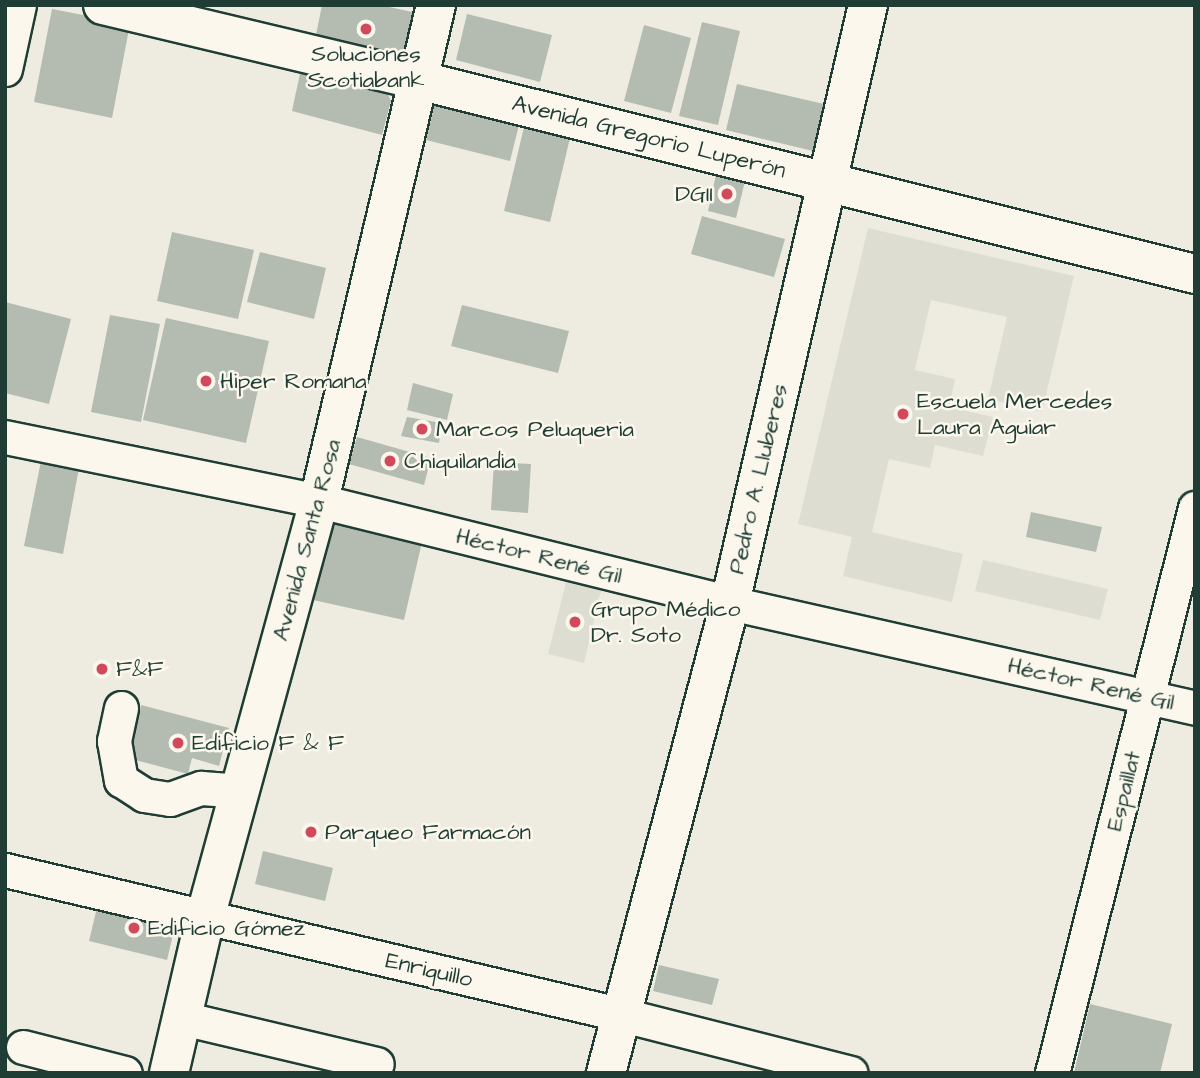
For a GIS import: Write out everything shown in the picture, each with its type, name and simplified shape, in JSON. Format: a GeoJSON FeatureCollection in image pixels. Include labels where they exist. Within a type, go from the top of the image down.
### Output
{"type":"FeatureCollection","features":[{"type":"Feature","properties":{"kind":"main road","name":"Avenida Gregorio Luperón"},"geometry":{"type":"LineString","coordinates":[[103,5],[827,180],[1195,274]]}},
{"type":"Feature","properties":{"kind":"main road","name":"Avenida Santa Rosa"},"geometry":{"type":"LineString","coordinates":[[169,1073],[205,918],[318,501],[436,5]]}},
{"type":"Feature","properties":{"kind":"main road","name":"Pedro A. Lluberes"},"geometry":{"type":"LineString","coordinates":[[606,1073],[619,1014],[730,603],[869,5]]}},
{"type":"Feature","properties":{"kind":"street"},"geometry":{"type":"LineString","coordinates":[[5,69],[19,5]]}},
{"type":"Feature","properties":{"kind":"street","name":"Héctor René Gil"},"geometry":{"type":"LineString","coordinates":[[5,436],[318,501],[730,603],[1195,708]]}},
{"type":"Feature","properties":{"kind":"street","name":"Espaillat"},"geometry":{"type":"LineString","coordinates":[[1052,1073],[1195,508]]}},
{"type":"Feature","properties":{"kind":"street"},"geometry":{"type":"LineString","coordinates":[[121,708],[114,741],[121,779],[144,795],[170,799],[201,788],[240,791]]}},
{"type":"Feature","properties":{"kind":"street","name":"Enriquillo"},"geometry":{"type":"LineString","coordinates":[[5,870],[619,1014],[851,1073]]}},
{"type":"Feature","properties":{"kind":"street"},"geometry":{"type":"LineString","coordinates":[[182,1018],[377,1063]]}},
{"type":"Feature","properties":{"kind":"street"},"geometry":{"type":"LineString","coordinates":[[23,1047],[125,1073]]}},
{"type":"Feature","properties":{"kind":"shaded area","name":"Escuela Mercedes Laura Aguiar"},"geometry":{"type":"Polygon","coordinates":[[[868,228],[1074,276],[1042,412],[988,399],[1007,317],[931,300],[915,370],[955,379],[949,407],[993,417],[983,456],[935,445],[930,468],[889,459],[872,532],[963,554],[952,602],[843,576],[852,537],[798,524],[868,228]]]}},
{"type":"Feature","properties":{"kind":"shaded area"},"geometry":{"type":"Polygon","coordinates":[[[983,560],[1108,589],[1100,620],[975,591],[983,560]]]}},
{"type":"Feature","properties":{"kind":"shaded area","name":"Grupo Médico Dr. Soto"},"geometry":{"type":"Polygon","coordinates":[[[566,582],[601,590],[584,663],[548,654],[566,582]]]}},
{"type":"Feature","properties":{"kind":"building","name":"Soluciones Scotiabank"},"geometry":{"type":"Polygon","coordinates":[[[322,5],[380,5],[417,13],[406,64],[314,45],[322,5]]]}},
{"type":"Feature","properties":{"kind":"building"},"geometry":{"type":"Polygon","coordinates":[[[52,9],[130,24],[112,118],[34,102],[52,9]]]}},
{"type":"Feature","properties":{"kind":"building"},"geometry":{"type":"Polygon","coordinates":[[[467,14],[552,35],[540,82],[456,60],[467,14]]]}},
{"type":"Feature","properties":{"kind":"building"},"geometry":{"type":"Polygon","coordinates":[[[702,22],[740,31],[718,125],[679,116],[702,22]]]}},
{"type":"Feature","properties":{"kind":"building"},"geometry":{"type":"Polygon","coordinates":[[[644,25],[691,38],[671,113],[624,101],[644,25]]]}},
{"type":"Feature","properties":{"kind":"building"},"geometry":{"type":"Polygon","coordinates":[[[302,64],[385,88],[391,101],[382,135],[292,111],[302,64]]]}},
{"type":"Feature","properties":{"kind":"building"},"geometry":{"type":"Polygon","coordinates":[[[737,84],[824,104],[813,151],[726,130],[737,84]]]}},
{"type":"Feature","properties":{"kind":"building"},"geometry":{"type":"Polygon","coordinates":[[[435,103],[519,125],[510,161],[426,140],[435,103]]]}},
{"type":"Feature","properties":{"kind":"building"},"geometry":{"type":"Polygon","coordinates":[[[524,127],[570,138],[550,222],[504,211],[524,127]]]}},
{"type":"Feature","properties":{"kind":"building","name":"DGII"},"geometry":{"type":"Polygon","coordinates":[[[717,170],[746,177],[736,218],[708,211],[717,170]]]}},
{"type":"Feature","properties":{"kind":"building"},"geometry":{"type":"Polygon","coordinates":[[[702,216],[785,239],[774,277],[691,254],[702,216]]]}},
{"type":"Feature","properties":{"kind":"building"},"geometry":{"type":"Polygon","coordinates":[[[172,232],[254,250],[238,319],[157,301],[172,232]]]}},
{"type":"Feature","properties":{"kind":"building"},"geometry":{"type":"Polygon","coordinates":[[[260,252],[326,268],[314,319],[247,302],[260,252]]]}},
{"type":"Feature","properties":{"kind":"building"},"geometry":{"type":"Polygon","coordinates":[[[5,302],[71,319],[49,404],[5,393],[5,302]]]}},
{"type":"Feature","properties":{"kind":"building"},"geometry":{"type":"Polygon","coordinates":[[[462,305],[569,331],[558,373],[451,346],[462,305]]]}},
{"type":"Feature","properties":{"kind":"building"},"geometry":{"type":"Polygon","coordinates":[[[110,315],[160,324],[141,422],[91,412],[110,315]]]}},
{"type":"Feature","properties":{"kind":"building","name":"Hiper Romana"},"geometry":{"type":"Polygon","coordinates":[[[166,318],[269,341],[246,443],[143,420],[166,318]]]}},
{"type":"Feature","properties":{"kind":"building"},"geometry":{"type":"Polygon","coordinates":[[[413,383],[453,394],[447,420],[407,410],[413,383]]]}},
{"type":"Feature","properties":{"kind":"building","name":"Marcos Peluqueria"},"geometry":{"type":"Polygon","coordinates":[[[407,417],[442,423],[439,443],[401,436],[407,417]]]}},
{"type":"Feature","properties":{"kind":"building","name":"Chiquilandia"},"geometry":{"type":"Polygon","coordinates":[[[357,437],[431,458],[424,485],[349,464],[357,437]]]}},
{"type":"Feature","properties":{"kind":"building"},"geometry":{"type":"Polygon","coordinates":[[[41,461],[79,468],[63,554],[24,546],[41,461]]]}},
{"type":"Feature","properties":{"kind":"building"},"geometry":{"type":"Polygon","coordinates":[[[494,462],[531,464],[528,513],[491,510],[494,462]]]}},
{"type":"Feature","properties":{"kind":"building"},"geometry":{"type":"Polygon","coordinates":[[[1031,512],[1102,527],[1096,552],[1026,537],[1031,512]]]}},
{"type":"Feature","properties":{"kind":"building"},"geometry":{"type":"Polygon","coordinates":[[[331,521],[422,542],[404,620],[313,600],[331,521]]]}},
{"type":"Feature","properties":{"kind":"building","name":"Edificio F & F"},"geometry":{"type":"Polygon","coordinates":[[[141,705],[229,728],[219,766],[192,758],[188,774],[128,758],[141,705]]]}},
{"type":"Feature","properties":{"kind":"building"},"geometry":{"type":"Polygon","coordinates":[[[263,851],[333,868],[325,901],[255,884],[263,851]]]}},
{"type":"Feature","properties":{"kind":"building","name":"Edificio Gómez"},"geometry":{"type":"Polygon","coordinates":[[[100,895],[178,914],[167,960],[89,941],[100,895]]]}},
{"type":"Feature","properties":{"kind":"building"},"geometry":{"type":"Polygon","coordinates":[[[659,965],[719,979],[712,1005],[653,991],[659,965]]]}},
{"type":"Feature","properties":{"kind":"building"},"geometry":{"type":"Polygon","coordinates":[[[1090,1004],[1172,1024],[1160,1073],[1074,1073],[1090,1004]]]}},
{"type":"Feature","properties":{"kind":"place","name":"Soluciones Scotiabank"},"geometry":{"type":"Point","coordinates":[366,29]}},
{"type":"Feature","properties":{"kind":"place","name":"DGII"},"geometry":{"type":"Point","coordinates":[727,194]}},
{"type":"Feature","properties":{"kind":"place","name":"Hiper Romana"},"geometry":{"type":"Point","coordinates":[206,381]}},
{"type":"Feature","properties":{"kind":"place","name":"Escuela Mercedes Laura Aguiar"},"geometry":{"type":"Point","coordinates":[903,414]}},
{"type":"Feature","properties":{"kind":"place","name":"Marcos Peluqueria"},"geometry":{"type":"Point","coordinates":[422,429]}},
{"type":"Feature","properties":{"kind":"place","name":"Chiquilandia"},"geometry":{"type":"Point","coordinates":[390,461]}},
{"type":"Feature","properties":{"kind":"place","name":"Grupo Médico Dr. Soto"},"geometry":{"type":"Point","coordinates":[575,622]}},
{"type":"Feature","properties":{"kind":"place","name":"F&F"},"geometry":{"type":"Point","coordinates":[102,669]}},
{"type":"Feature","properties":{"kind":"place","name":"Edificio F & F"},"geometry":{"type":"Point","coordinates":[178,743]}},
{"type":"Feature","properties":{"kind":"place","name":"Parqueo Farmacón"},"geometry":{"type":"Point","coordinates":[311,832]}},
{"type":"Feature","properties":{"kind":"place","name":"Edificio Gómez"},"geometry":{"type":"Point","coordinates":[134,928]}}]}
